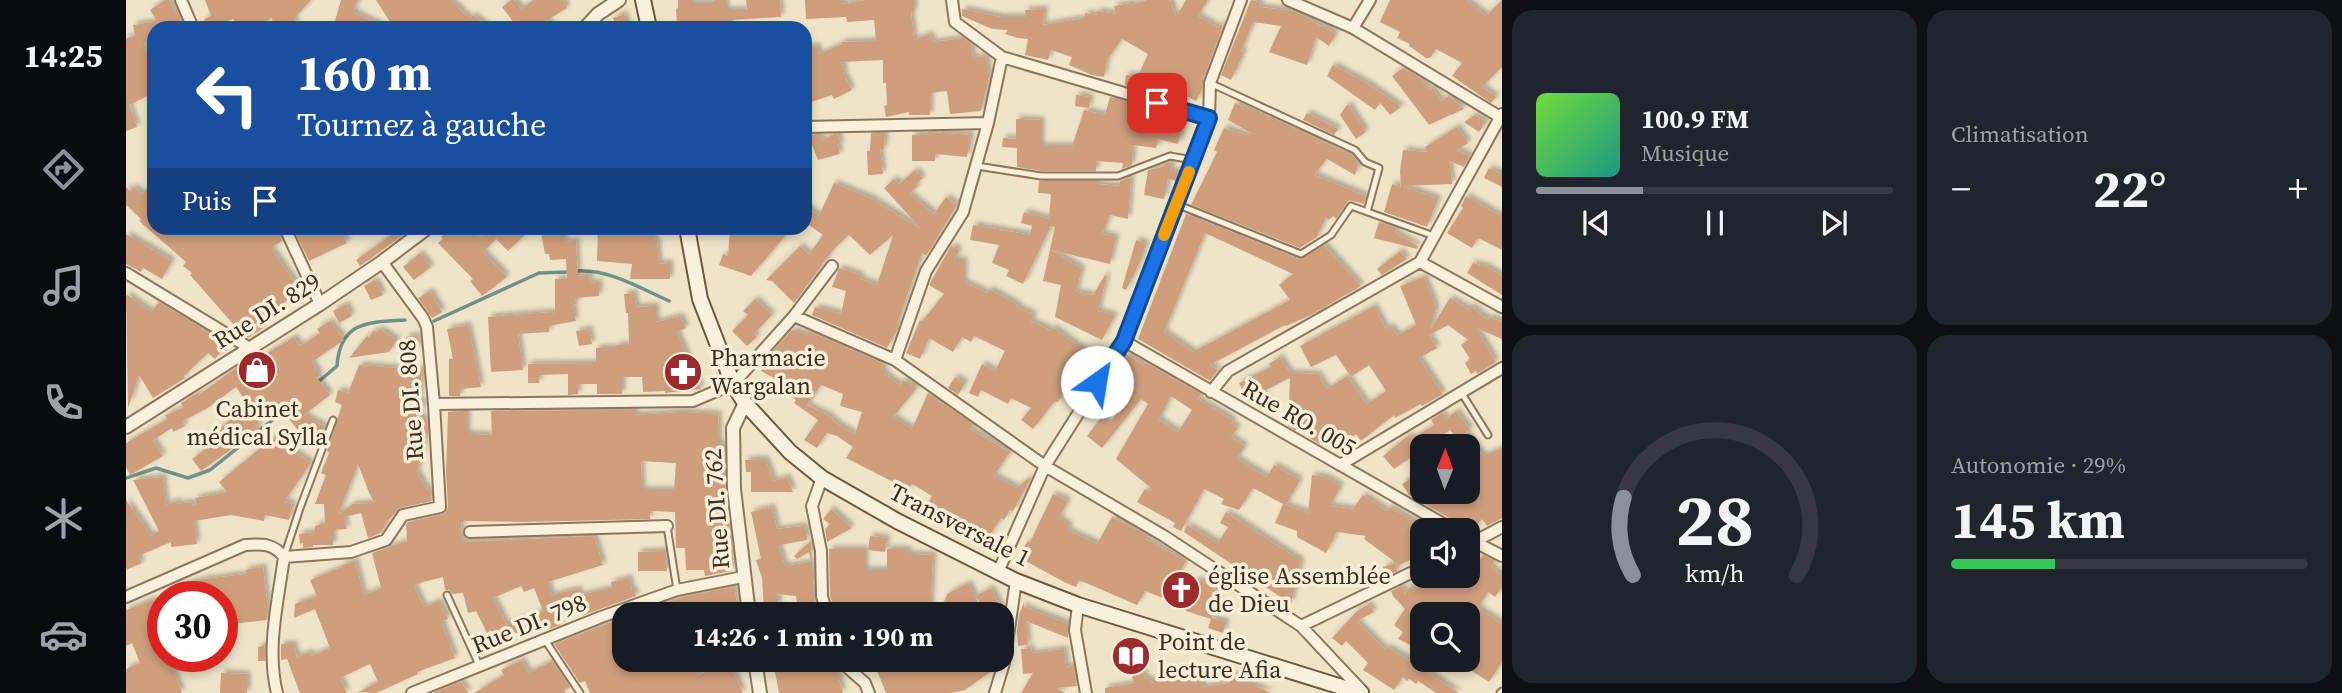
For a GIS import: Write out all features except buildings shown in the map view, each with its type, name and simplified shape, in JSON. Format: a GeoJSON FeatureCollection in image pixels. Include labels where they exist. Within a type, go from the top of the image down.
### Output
{"type":"FeatureCollection","features":[{"type":"Feature","properties":{"kind":"main road"},"geometry":{"type":"LineString","coordinates":[[643,0],[648,21]]}},
{"type":"Feature","properties":{"kind":"main road","name":"Transversale 1"},"geometry":{"type":"LineString","coordinates":[[688,235],[700,299],[733,384],[745,403],[790,452],[822,478],[998,572],[1078,605],[1362,693]]}},
{"type":"Feature","properties":{"kind":"street"},"geometry":{"type":"LineString","coordinates":[[181,0],[190,21]]}},
{"type":"Feature","properties":{"kind":"street"},"geometry":{"type":"LineString","coordinates":[[592,21],[619,0]]}},
{"type":"Feature","properties":{"kind":"street"},"geometry":{"type":"LineString","coordinates":[[951,0],[955,22],[1002,57],[1209,118]]}},
{"type":"Feature","properties":{"kind":"street"},"geometry":{"type":"LineString","coordinates":[[998,572],[1045,466],[1124,341],[1209,118],[1210,83],[1241,0]]}},
{"type":"Feature","properties":{"kind":"street"},"geometry":{"type":"LineString","coordinates":[[1211,392],[1228,371],[1420,262],[1501,115],[1353,28],[1289,0]]}},
{"type":"Feature","properties":{"kind":"street"},"geometry":{"type":"LineString","coordinates":[[1353,28],[1370,0]]}},
{"type":"Feature","properties":{"kind":"street"},"geometry":{"type":"LineString","coordinates":[[895,360],[926,271],[963,212],[988,123],[1002,57]]}},
{"type":"Feature","properties":{"kind":"street"},"geometry":{"type":"LineString","coordinates":[[812,127],[988,123]]}},
{"type":"Feature","properties":{"kind":"street"},"geometry":{"type":"LineString","coordinates":[[288,235],[320,304]]}},
{"type":"Feature","properties":{"kind":"street","name":"Rue DI. 829"},"geometry":{"type":"LineString","coordinates":[[126,427],[248,347],[320,304],[418,235]]}},
{"type":"Feature","properties":{"kind":"street","name":"Rue DI. 808"},"geometry":{"type":"LineString","coordinates":[[281,553],[351,552],[386,540],[403,515],[440,508],[427,327],[424,318],[383,262]]}},
{"type":"Feature","properties":{"kind":"street"},"geometry":{"type":"LineString","coordinates":[[1420,262],[1502,307]]}},
{"type":"Feature","properties":{"kind":"street"},"geometry":{"type":"LineString","coordinates":[[434,404],[693,401],[733,384],[794,316],[832,267]]}},
{"type":"Feature","properties":{"kind":"street"},"geometry":{"type":"LineString","coordinates":[[126,273],[248,347]]}},
{"type":"Feature","properties":{"kind":"street"},"geometry":{"type":"LineString","coordinates":[[794,316],[895,360],[1045,466],[1164,536],[1301,626],[1362,693]]}},
{"type":"Feature","properties":{"kind":"street","name":"Rue RO. 005"},"geometry":{"type":"LineString","coordinates":[[1124,341],[1433,518]]}},
{"type":"Feature","properties":{"kind":"street"},"geometry":{"type":"LineString","coordinates":[[1340,466],[1502,368]]}},
{"type":"Feature","properties":{"kind":"street","name":"Rue DI. 762"},"geometry":{"type":"LineString","coordinates":[[745,403],[733,428],[734,489],[747,602]]}},
{"type":"Feature","properties":{"kind":"street"},"geometry":{"type":"LineString","coordinates":[[822,478],[812,506],[821,551],[824,602]]}},
{"type":"Feature","properties":{"kind":"street"},"geometry":{"type":"LineString","coordinates":[[470,531],[667,526]]}},
{"type":"Feature","properties":{"kind":"street"},"geometry":{"type":"LineString","coordinates":[[1480,538],[1502,527]]}},
{"type":"Feature","properties":{"kind":"street"},"geometry":{"type":"LineString","coordinates":[[126,597],[244,545],[266,544],[281,553],[272,642],[277,693]]}},
{"type":"Feature","properties":{"kind":"street"},"geometry":{"type":"LineString","coordinates":[[1480,546],[1502,556]]}},
{"type":"Feature","properties":{"kind":"street"},"geometry":{"type":"LineString","coordinates":[[1301,626],[1410,573]]}},
{"type":"Feature","properties":{"kind":"street","name":"Rue DI. 798"},"geometry":{"type":"LineString","coordinates":[[412,693],[437,688],[479,666],[545,639],[677,590],[743,577]]}},
{"type":"Feature","properties":{"kind":"street"},"geometry":{"type":"LineString","coordinates":[[996,693],[1004,663],[1016,580]]}},
{"type":"Feature","properties":{"kind":"street"},"geometry":{"type":"LineString","coordinates":[[1078,605],[1075,630],[1086,693]]}},
{"type":"Feature","properties":{"kind":"street"},"geometry":{"type":"LineString","coordinates":[[757,672],[760,693]]}},
{"type":"Feature","properties":{"kind":"street"},"geometry":{"type":"LineString","coordinates":[[853,672],[865,683],[869,693]]}},
{"type":"Feature","properties":{"kind":"lane"},"geometry":{"type":"LineString","coordinates":[[1210,83],[1355,150],[1365,162],[1379,168],[1367,212]]}},
{"type":"Feature","properties":{"kind":"lane"},"geometry":{"type":"LineString","coordinates":[[977,166],[1041,176],[1118,176],[1170,156],[1193,160]]}},
{"type":"Feature","properties":{"kind":"lane"},"geometry":{"type":"LineString","coordinates":[[1176,204],[1301,254],[1331,235],[1351,206],[1434,236]]}},
{"type":"Feature","properties":{"kind":"lane"},"geometry":{"type":"LineString","coordinates":[[1461,392],[1488,435]]}},
{"type":"Feature","properties":{"kind":"lane"},"geometry":{"type":"LineString","coordinates":[[281,553],[333,419]]}},
{"type":"Feature","properties":{"kind":"lane"},"geometry":{"type":"LineString","coordinates":[[667,526],[677,590]]}},
{"type":"Feature","properties":{"kind":"lane"},"geometry":{"type":"LineString","coordinates":[[447,594],[479,666]]}},
{"type":"Feature","properties":{"kind":"lane"},"geometry":{"type":"LineString","coordinates":[[545,639],[580,693]]}},
{"type":"Feature","properties":{"kind":"waterway"},"geometry":{"type":"LineString","coordinates":[[576,271],[612,276],[669,301]]}},
{"type":"Feature","properties":{"kind":"waterway"},"geometry":{"type":"LineString","coordinates":[[434,321],[539,273],[568,272]]}},
{"type":"Feature","properties":{"kind":"waterway"},"geometry":{"type":"LineString","coordinates":[[318,382],[337,366],[339,351],[350,332],[368,324],[405,320]]}},
{"type":"Feature","properties":{"kind":"waterway"},"geometry":{"type":"LineString","coordinates":[[126,478],[156,468],[188,478],[210,470],[285,410]]}},
{"type":"Feature","properties":{"kind":"slow traffic"},"geometry":{"type":"LineString","coordinates":[[1164,235],[1189,172]]}},
{"type":"Feature","properties":{"kind":"place","name":"Cabinet médical Sylla"},"geometry":{"type":"Point","coordinates":[257,370]}},
{"type":"Feature","properties":{"kind":"place","name":"Pharmacie Wargalan"},"geometry":{"type":"Point","coordinates":[683,372]}},
{"type":"Feature","properties":{"kind":"place","name":"église Assemblée de Dieu"},"geometry":{"type":"Point","coordinates":[1181,590]}},
{"type":"Feature","properties":{"kind":"place","name":"Point de lecture Afia"},"geometry":{"type":"Point","coordinates":[1131,656]}},
{"type":"Feature","properties":{"kind":"route"},"geometry":{"type":"LineString","coordinates":[[1097,382],[1124,341],[1209,118],[1157,103]]}}]}
